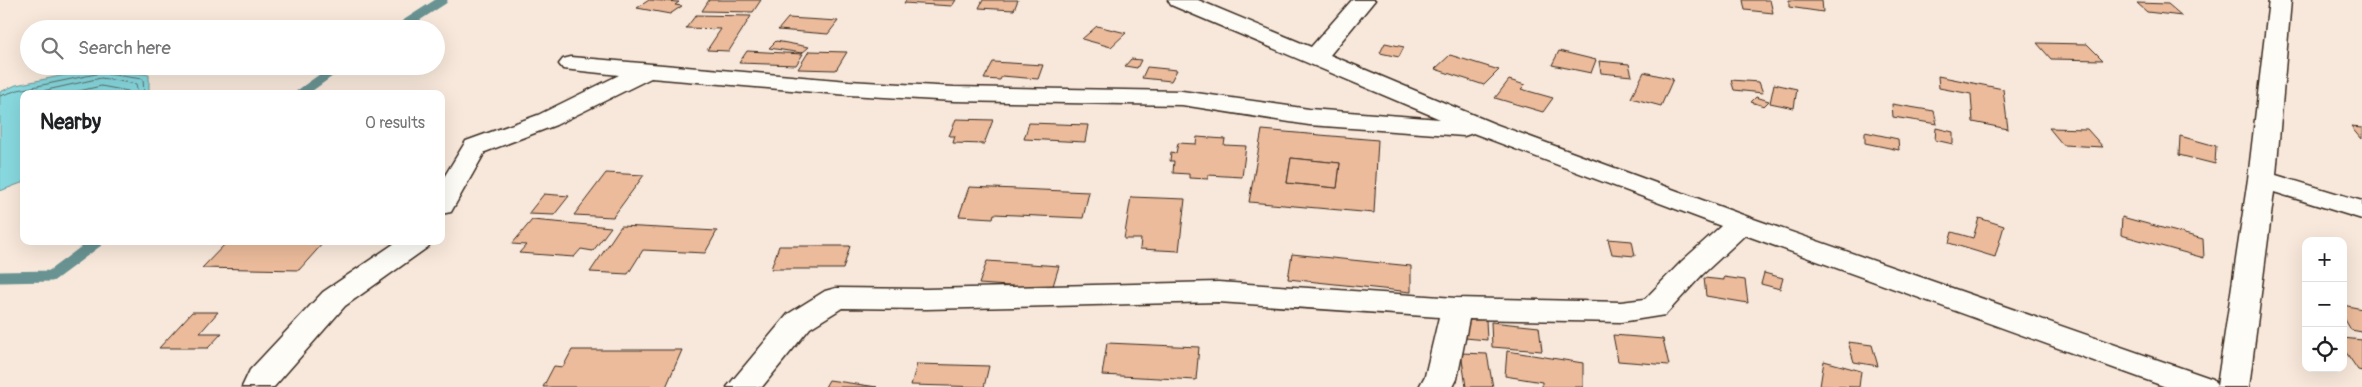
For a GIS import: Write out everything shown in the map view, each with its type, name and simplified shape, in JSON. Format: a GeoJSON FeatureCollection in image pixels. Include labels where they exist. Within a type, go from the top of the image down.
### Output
{"type":"FeatureCollection","features":[{"type":"Feature","properties":{"kind":"street"},"geometry":{"type":"LineString","coordinates":[[1179,0],[1486,129],[1740,224],[2201,387]]}},
{"type":"Feature","properties":{"kind":"street"},"geometry":{"type":"LineString","coordinates":[[1315,57],[1364,0]]}},
{"type":"Feature","properties":{"kind":"street"},"geometry":{"type":"LineString","coordinates":[[2233,387],[2262,179],[2280,0]]}},
{"type":"Feature","properties":{"kind":"street"},"geometry":{"type":"LineString","coordinates":[[571,64],[849,88],[944,94],[1182,98],[1310,117],[1486,129]]}},
{"type":"Feature","properties":{"kind":"street"},"geometry":{"type":"LineString","coordinates":[[445,199],[475,147],[547,120],[648,70]]}},
{"type":"Feature","properties":{"kind":"street"},"geometry":{"type":"LineString","coordinates":[[2262,179],[2362,210]]}},
{"type":"Feature","properties":{"kind":"street"},"geometry":{"type":"LineString","coordinates":[[744,387],[800,320],[836,298],[926,299],[1218,292],[1456,308],[1621,312],[1654,308],[1692,268],[1740,224]]}},
{"type":"Feature","properties":{"kind":"street"},"geometry":{"type":"LineString","coordinates":[[258,387],[262,378],[334,299],[412,245]]}},
{"type":"Feature","properties":{"kind":"street"},"geometry":{"type":"LineString","coordinates":[[1435,387],[1441,379],[1456,308]]}},
{"type":"Feature","properties":{"kind":"water"},"geometry":{"type":"Polygon","coordinates":[[[65,75],[149,75],[149,90],[20,90],[20,184],[0,191],[0,92],[16,85],[65,75]]]}},
{"type":"Feature","properties":{"kind":"building"},"geometry":{"type":"Polygon","coordinates":[[[649,0],[679,2],[675,5],[682,6],[670,14],[637,8],[649,0]]]}},
{"type":"Feature","properties":{"kind":"building"},"geometry":{"type":"Polygon","coordinates":[[[709,0],[761,0],[753,12],[702,11],[709,0]]]}},
{"type":"Feature","properties":{"kind":"building"},"geometry":{"type":"Polygon","coordinates":[[[906,0],[956,0],[952,6],[904,3],[906,0]]]}},
{"type":"Feature","properties":{"kind":"building"},"geometry":{"type":"Polygon","coordinates":[[[983,0],[1018,0],[1014,10],[979,8],[983,0]]]}},
{"type":"Feature","properties":{"kind":"building"},"geometry":{"type":"Polygon","coordinates":[[[1743,0],[1770,0],[1773,13],[1745,10],[1743,0]]]}},
{"type":"Feature","properties":{"kind":"building"},"geometry":{"type":"Polygon","coordinates":[[[1789,0],[1822,0],[1823,12],[1789,7],[1789,0]]]}},
{"type":"Feature","properties":{"kind":"building"},"geometry":{"type":"Polygon","coordinates":[[[2137,3],[2168,4],[2182,16],[2147,12],[2137,3]]]}},
{"type":"Feature","properties":{"kind":"building"},"geometry":{"type":"Polygon","coordinates":[[[696,15],[751,16],[729,51],[707,50],[721,29],[686,28],[696,15]]]}},
{"type":"Feature","properties":{"kind":"building"},"geometry":{"type":"Polygon","coordinates":[[[788,18],[838,21],[828,34],[778,30],[788,18]]]}},
{"type":"Feature","properties":{"kind":"building"},"geometry":{"type":"Polygon","coordinates":[[[1097,26],[1126,33],[1111,47],[1082,39],[1097,26]]]}},
{"type":"Feature","properties":{"kind":"building"},"geometry":{"type":"Polygon","coordinates":[[[776,41],[809,47],[802,53],[769,48],[776,41]]]}},
{"type":"Feature","properties":{"kind":"building"},"geometry":{"type":"Polygon","coordinates":[[[1385,43],[1404,47],[1399,57],[1380,53],[1385,43]]]}},
{"type":"Feature","properties":{"kind":"building"},"geometry":{"type":"Polygon","coordinates":[[[2037,43],[2087,44],[2103,60],[2051,59],[2037,43]]]}},
{"type":"Feature","properties":{"kind":"building"},"geometry":{"type":"Polygon","coordinates":[[[747,51],[803,54],[796,65],[739,63],[747,51]]]}},
{"type":"Feature","properties":{"kind":"building"},"geometry":{"type":"Polygon","coordinates":[[[809,51],[847,52],[836,70],[798,69],[809,51]]]}},
{"type":"Feature","properties":{"kind":"building"},"geometry":{"type":"Polygon","coordinates":[[[1559,51],[1596,60],[1591,73],[1552,65],[1559,51]]]}},
{"type":"Feature","properties":{"kind":"building"},"geometry":{"type":"Polygon","coordinates":[[[1450,55],[1499,70],[1484,85],[1435,69],[1450,55]]]}},
{"type":"Feature","properties":{"kind":"building"},"geometry":{"type":"Polygon","coordinates":[[[1131,59],[1141,60],[1137,68],[1125,66],[1131,59]]]}},
{"type":"Feature","properties":{"kind":"building"},"geometry":{"type":"Polygon","coordinates":[[[1599,61],[1629,64],[1632,76],[1601,73],[1599,61]]]}},
{"type":"Feature","properties":{"kind":"building"},"geometry":{"type":"Polygon","coordinates":[[[993,62],[1043,65],[1038,79],[1002,76],[1000,80],[984,79],[993,62]]]}},
{"type":"Feature","properties":{"kind":"building"},"geometry":{"type":"Polygon","coordinates":[[[1147,67],[1177,70],[1171,81],[1142,78],[1147,67]]]}},
{"type":"Feature","properties":{"kind":"building"},"geometry":{"type":"Polygon","coordinates":[[[1644,72],[1673,79],[1661,106],[1631,98],[1644,72]]]}},
{"type":"Feature","properties":{"kind":"building"},"geometry":{"type":"Polygon","coordinates":[[[1938,76],[2003,89],[2008,129],[1973,122],[1971,94],[1939,88],[1938,76]]]}},
{"type":"Feature","properties":{"kind":"building"},"geometry":{"type":"Polygon","coordinates":[[[1509,80],[1525,85],[1521,89],[1553,98],[1543,112],[1495,98],[1509,80]]]}},
{"type":"Feature","properties":{"kind":"building"},"geometry":{"type":"Polygon","coordinates":[[[1731,80],[1759,82],[1763,93],[1734,90],[1731,80]]]}},
{"type":"Feature","properties":{"kind":"building"},"geometry":{"type":"Polygon","coordinates":[[[1774,84],[1797,89],[1794,108],[1770,103],[1774,84]]]}},
{"type":"Feature","properties":{"kind":"building"},"geometry":{"type":"Polygon","coordinates":[[[1756,97],[1769,101],[1764,106],[1751,102],[1756,97]]]}},
{"type":"Feature","properties":{"kind":"building"},"geometry":{"type":"Polygon","coordinates":[[[1892,104],[1934,111],[1937,124],[1893,117],[1892,104]]]}},
{"type":"Feature","properties":{"kind":"building"},"geometry":{"type":"Polygon","coordinates":[[[956,119],[993,120],[984,144],[953,143],[955,136],[949,136],[956,119]]]}},
{"type":"Feature","properties":{"kind":"building"},"geometry":{"type":"Polygon","coordinates":[[[1029,123],[1088,125],[1085,142],[1024,139],[1029,123]]]}},
{"type":"Feature","properties":{"kind":"building"},"geometry":{"type":"Polygon","coordinates":[[[2351,127],[2362,128],[2362,139],[2361,139],[2351,127]]]}},
{"type":"Feature","properties":{"kind":"building"},"geometry":{"type":"Polygon","coordinates":[[[1936,128],[1953,132],[1953,144],[1935,140],[1936,128]]]}},
{"type":"Feature","properties":{"kind":"building"},"geometry":{"type":"Polygon","coordinates":[[[2049,128],[2087,129],[2103,147],[2063,145],[2049,128]]]}},
{"type":"Feature","properties":{"kind":"building"},"geometry":{"type":"Polygon","coordinates":[[[1262,130],[1378,140],[1374,213],[1249,202],[1262,130]],[[1291,158],[1287,183],[1337,188],[1340,163],[1291,158]]]}},
{"type":"Feature","properties":{"kind":"building"},"geometry":{"type":"Polygon","coordinates":[[[1865,132],[1898,139],[1899,150],[1865,143],[1865,132]]]}},
{"type":"Feature","properties":{"kind":"building"},"geometry":{"type":"Polygon","coordinates":[[[2180,136],[2216,146],[2215,164],[2179,155],[2180,136]]]}},
{"type":"Feature","properties":{"kind":"building"},"geometry":{"type":"Polygon","coordinates":[[[1197,137],[1225,139],[1224,145],[1246,146],[1242,177],[1208,175],[1208,179],[1189,178],[1189,174],[1173,173],[1174,161],[1170,161],[1171,152],[1176,153],[1178,143],[1196,144],[1197,137]]]}},
{"type":"Feature","properties":{"kind":"building"},"geometry":{"type":"Polygon","coordinates":[[[1291,158],[1340,163],[1337,188],[1287,183],[1291,158]]]}},
{"type":"Feature","properties":{"kind":"building"},"geometry":{"type":"Polygon","coordinates":[[[606,173],[644,175],[613,217],[574,215],[606,173]]]}},
{"type":"Feature","properties":{"kind":"building"},"geometry":{"type":"Polygon","coordinates":[[[969,187],[1089,192],[1083,218],[994,214],[993,218],[959,216],[969,187]]]}},
{"type":"Feature","properties":{"kind":"building"},"geometry":{"type":"Polygon","coordinates":[[[544,194],[569,196],[554,215],[528,214],[544,194]]]}},
{"type":"Feature","properties":{"kind":"building"},"geometry":{"type":"Polygon","coordinates":[[[1131,197],[1185,199],[1179,251],[1140,249],[1141,239],[1124,239],[1131,197]]]}},
{"type":"Feature","properties":{"kind":"building"},"geometry":{"type":"Polygon","coordinates":[[[2122,217],[2203,239],[2204,258],[2121,235],[2122,217]]]}},
{"type":"Feature","properties":{"kind":"building"},"geometry":{"type":"Polygon","coordinates":[[[1979,218],[2004,226],[1995,257],[1949,243],[1952,232],[1973,238],[1979,218]]]}},
{"type":"Feature","properties":{"kind":"building"},"geometry":{"type":"Polygon","coordinates":[[[532,220],[611,227],[593,251],[581,249],[574,257],[519,253],[526,245],[512,244],[532,220]]]}},
{"type":"Feature","properties":{"kind":"building"},"geometry":{"type":"Polygon","coordinates":[[[621,226],[717,231],[705,253],[643,250],[628,274],[590,272],[621,226]]]}},
{"type":"Feature","properties":{"kind":"building"},"geometry":{"type":"Polygon","coordinates":[[[1608,239],[1632,241],[1635,256],[1612,254],[1608,239]]]}},
{"type":"Feature","properties":{"kind":"building"},"geometry":{"type":"Polygon","coordinates":[[[224,245],[321,245],[299,270],[202,268],[224,245]]]}},
{"type":"Feature","properties":{"kind":"building"},"geometry":{"type":"Polygon","coordinates":[[[779,246],[850,246],[843,269],[771,269],[779,246]]]}},
{"type":"Feature","properties":{"kind":"building"},"geometry":{"type":"Polygon","coordinates":[[[1292,254],[1411,266],[1411,292],[1288,279],[1292,254]]]}},
{"type":"Feature","properties":{"kind":"building"},"geometry":{"type":"Polygon","coordinates":[[[987,261],[1059,266],[1052,289],[979,284],[987,261]]]}},
{"type":"Feature","properties":{"kind":"building"},"geometry":{"type":"Polygon","coordinates":[[[1764,273],[1783,278],[1780,289],[1761,284],[1764,273]]]}},
{"type":"Feature","properties":{"kind":"building"},"geometry":{"type":"Polygon","coordinates":[[[1724,277],[1745,280],[1748,303],[1706,296],[1704,278],[1724,280],[1724,277]]]}},
{"type":"Feature","properties":{"kind":"building"},"geometry":{"type":"Polygon","coordinates":[[[2347,306],[2362,309],[2362,332],[2351,330],[2347,323],[2347,306]]]}},
{"type":"Feature","properties":{"kind":"building"},"geometry":{"type":"Polygon","coordinates":[[[192,312],[218,312],[200,333],[222,333],[208,348],[159,348],[192,312]]]}},
{"type":"Feature","properties":{"kind":"building"},"geometry":{"type":"Polygon","coordinates":[[[1465,318],[1486,320],[1487,340],[1465,338],[1465,318]]]}},
{"type":"Feature","properties":{"kind":"building"},"geometry":{"type":"Polygon","coordinates":[[[1491,322],[1539,327],[1542,351],[1492,347],[1491,322]]]}},
{"type":"Feature","properties":{"kind":"building"},"geometry":{"type":"Polygon","coordinates":[[[1613,335],[1663,339],[1669,365],[1618,361],[1613,335]]]}},
{"type":"Feature","properties":{"kind":"building"},"geometry":{"type":"Polygon","coordinates":[[[2347,338],[2362,340],[2362,371],[2358,370],[2347,354],[2347,338]]]}},
{"type":"Feature","properties":{"kind":"building"},"geometry":{"type":"Polygon","coordinates":[[[1848,342],[1872,345],[1878,366],[1854,362],[1848,342]]]}},
{"type":"Feature","properties":{"kind":"building"},"geometry":{"type":"Polygon","coordinates":[[[1107,343],[1199,347],[1196,380],[1102,375],[1107,343]]]}},
{"type":"Feature","properties":{"kind":"building"},"geometry":{"type":"Polygon","coordinates":[[[572,350],[682,350],[666,387],[543,387],[554,366],[563,367],[572,350]]]}},
{"type":"Feature","properties":{"kind":"building"},"geometry":{"type":"Polygon","coordinates":[[[1507,351],[1583,363],[1583,387],[1542,387],[1542,382],[1505,376],[1507,351]]]}},
{"type":"Feature","properties":{"kind":"building"},"geometry":{"type":"Polygon","coordinates":[[[1461,353],[1487,354],[1493,387],[1466,387],[1461,353]]]}},
{"type":"Feature","properties":{"kind":"building"},"geometry":{"type":"Polygon","coordinates":[[[1824,361],[1861,371],[1859,387],[1820,386],[1824,361]]]}},
{"type":"Feature","properties":{"kind":"building"},"geometry":{"type":"Polygon","coordinates":[[[917,364],[989,366],[984,387],[911,385],[917,364]]]}},
{"type":"Feature","properties":{"kind":"building"},"geometry":{"type":"Polygon","coordinates":[[[829,380],[877,387],[825,387],[829,380]]]}},
{"type":"Feature","properties":{"kind":"waterway"},"geometry":{"type":"LineString","coordinates":[[412,20],[443,0]]}},
{"type":"Feature","properties":{"kind":"waterway"},"geometry":{"type":"LineString","coordinates":[[306,90],[326,75]]}},
{"type":"Feature","properties":{"kind":"waterway"},"geometry":{"type":"LineString","coordinates":[[0,277],[51,276],[93,245]]}}]}
